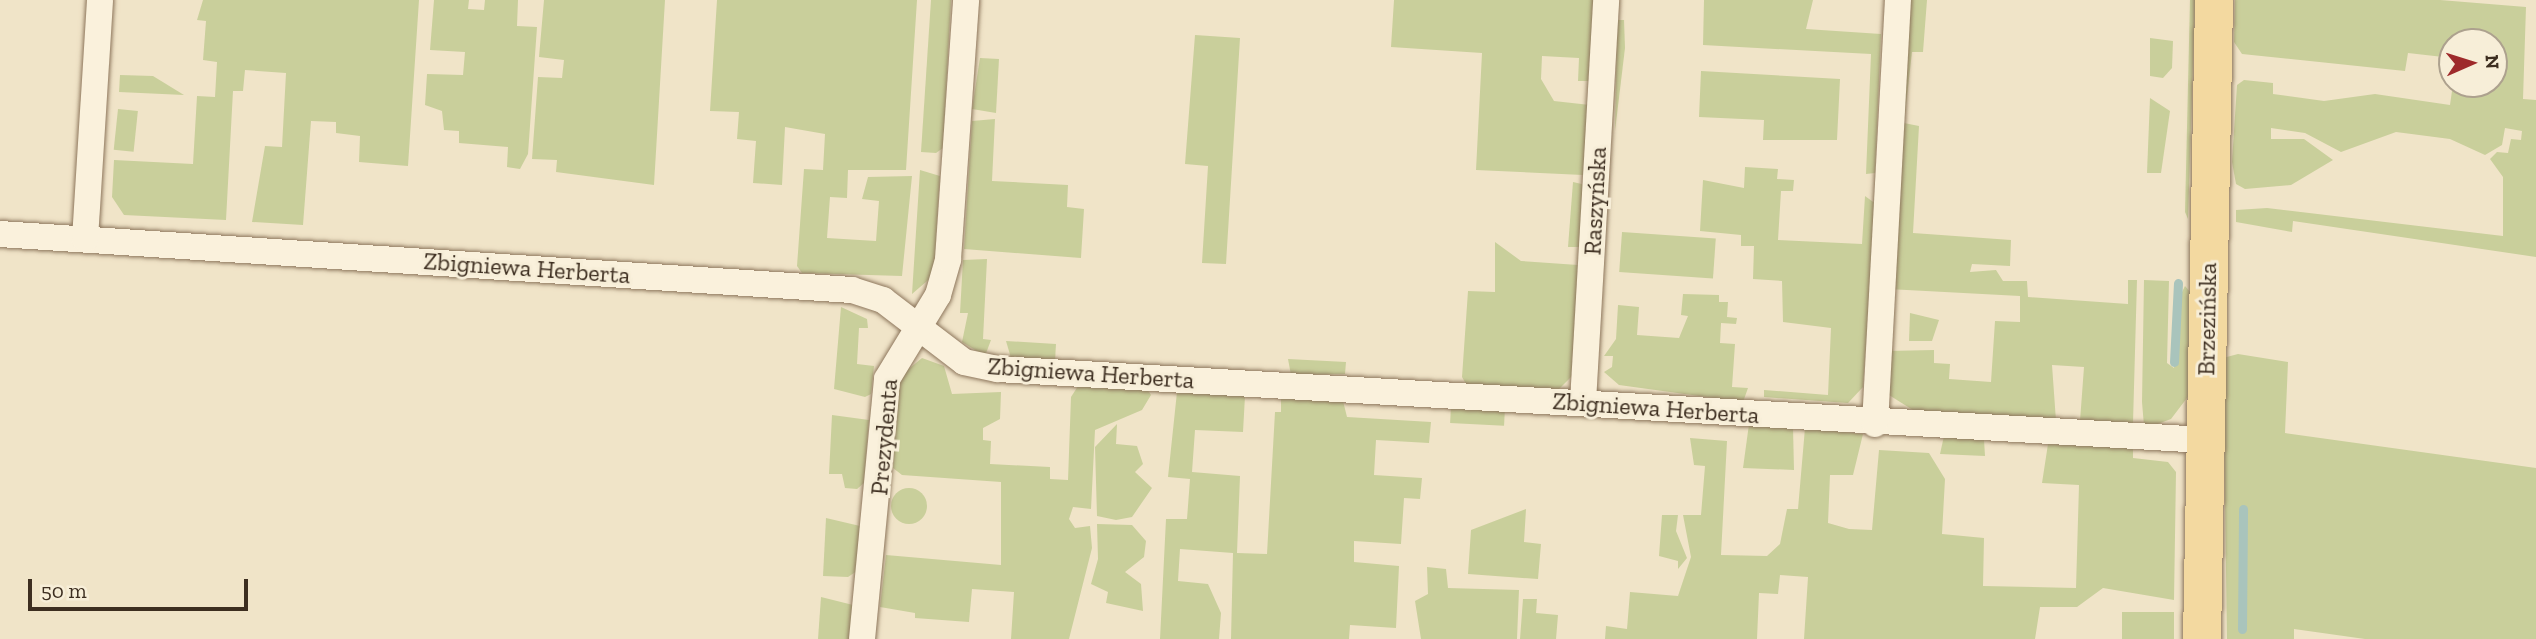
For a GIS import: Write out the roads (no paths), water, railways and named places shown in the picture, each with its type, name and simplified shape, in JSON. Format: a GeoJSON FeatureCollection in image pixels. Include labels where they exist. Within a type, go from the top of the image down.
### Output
{"type":"FeatureCollection","features":[{"type":"Feature","properties":{"kind":"main road","name":"Brzezińska"},"geometry":{"type":"LineString","coordinates":[[2202,639],[2214,0]]}},
{"type":"Feature","properties":{"kind":"street"},"geometry":{"type":"LineString","coordinates":[[85,239],[100,0]]}},
{"type":"Feature","properties":{"kind":"street","name":"Prezydenta"},"geometry":{"type":"LineString","coordinates":[[862,639],[887,379],[916,327],[938,295],[948,258],[966,0]]}},
{"type":"Feature","properties":{"kind":"street","name":"Raszyńska"},"geometry":{"type":"LineString","coordinates":[[1583,402],[1606,0]]}},
{"type":"Feature","properties":{"kind":"street"},"geometry":{"type":"LineString","coordinates":[[1875,424],[1898,0]]}},
{"type":"Feature","properties":{"kind":"street","name":"Zbigniewa Herberta"},"geometry":{"type":"LineString","coordinates":[[0,234],[852,290],[883,300],[964,362],[998,369],[1583,402],[1875,424],[2205,440]]}},
{"type":"Feature","properties":{"kind":"waterway"},"geometry":{"type":"LineString","coordinates":[[2174,362],[2178,283]]}},
{"type":"Feature","properties":{"kind":"waterway"},"geometry":{"type":"LineString","coordinates":[[2242,629],[2243,509]]}}]}
